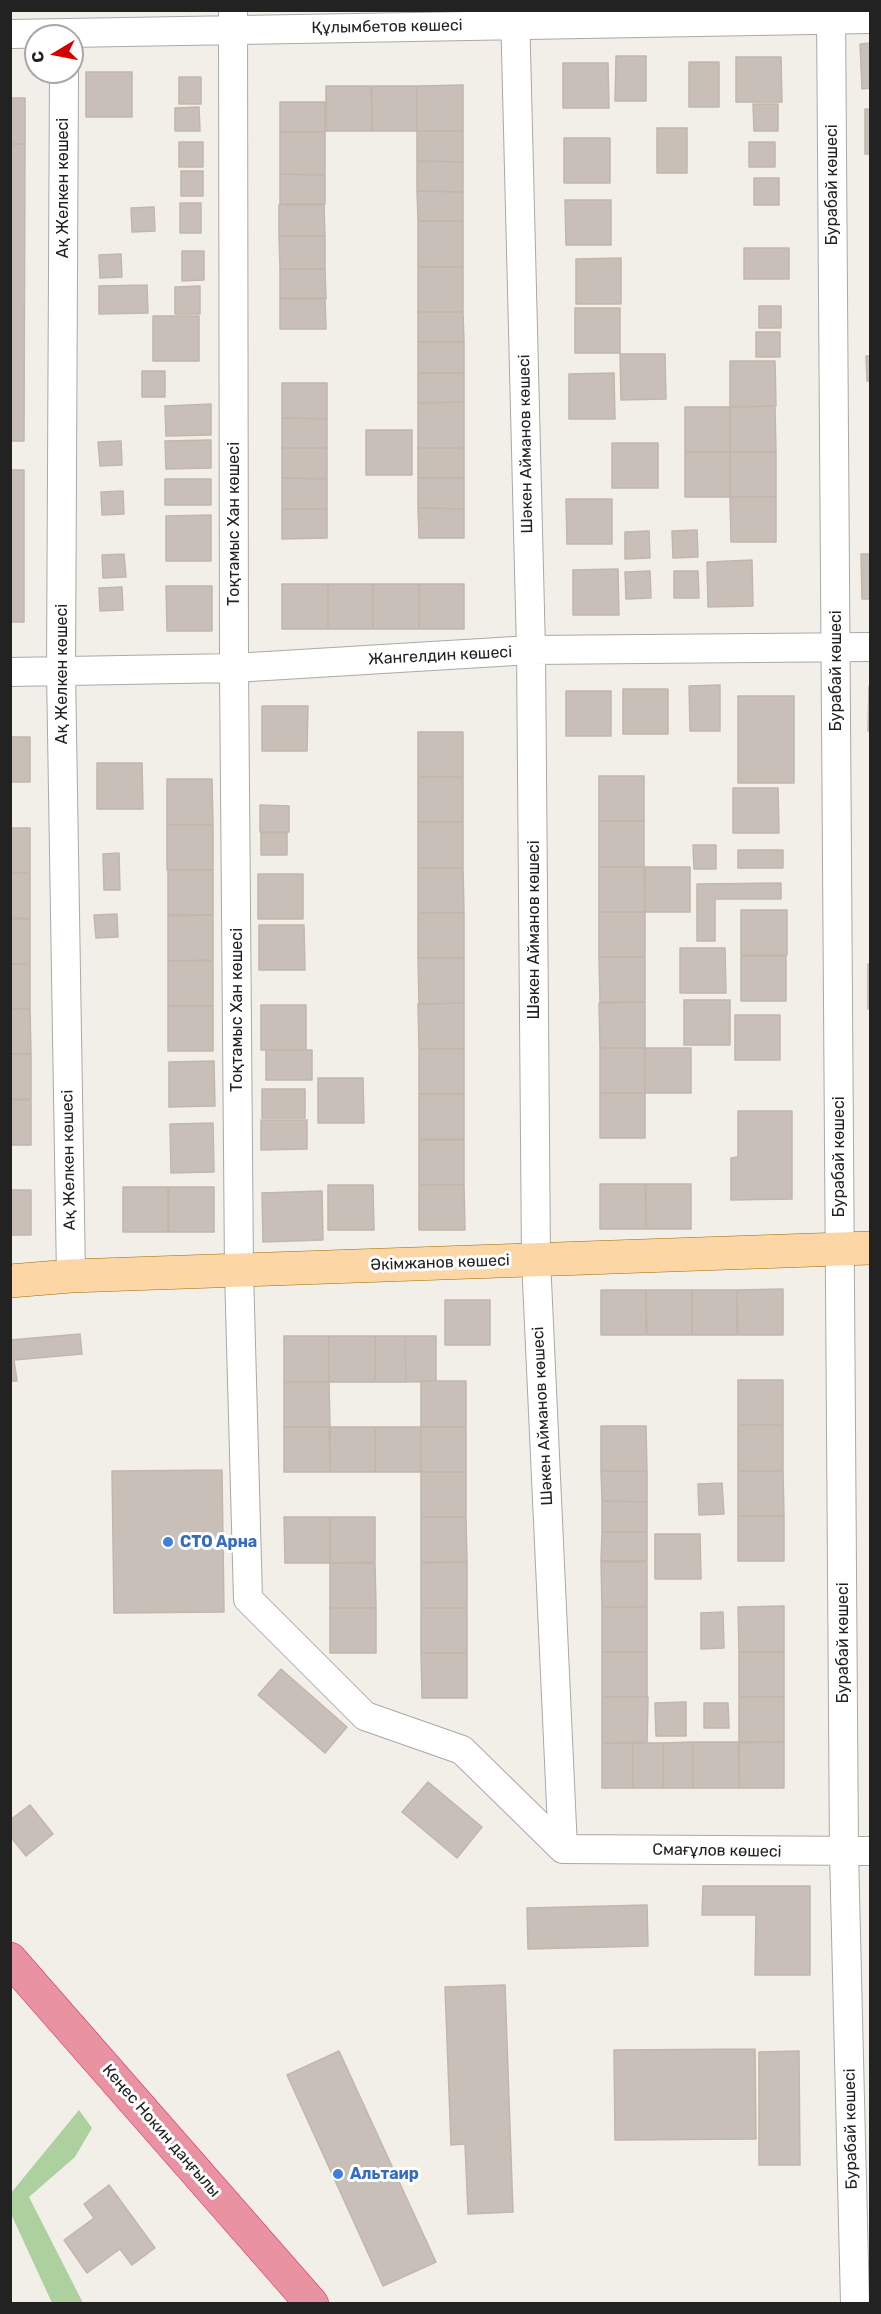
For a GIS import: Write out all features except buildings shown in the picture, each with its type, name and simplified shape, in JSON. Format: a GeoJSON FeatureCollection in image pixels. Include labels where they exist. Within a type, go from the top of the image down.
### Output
{"type":"FeatureCollection","features":[{"type":"Feature","properties":{"kind":"highway","name":"Кеңес Нокин даңғылы"},"geometry":{"type":"LineString","coordinates":[[10,1959],[312,2304]]}},
{"type":"Feature","properties":{"kind":"main road","name":"Әкімжанов көшесі"},"geometry":{"type":"LineString","coordinates":[[10,1281],[71,1276],[855,1249]]}},
{"type":"Feature","properties":{"kind":"street","name":"Құлымбетов көшесі"},"geometry":{"type":"LineString","coordinates":[[84,25],[515,17],[831,15],[870,19]]}},
{"type":"Feature","properties":{"kind":"street","name":"Бурабай көшесі"},"geometry":{"type":"LineString","coordinates":[[831,15],[836,649],[855,1249],[857,1852],[855,2304]]}},
{"type":"Feature","properties":{"kind":"street","name":"Шәкен Айманов көшесі"},"geometry":{"type":"LineString","coordinates":[[515,17],[531,650],[536,1259],[563,1849]]}},
{"type":"Feature","properties":{"kind":"street","name":"Тоқтамыс Хан көшесі"},"geometry":{"type":"LineString","coordinates":[[233,21],[234,668],[239,1271],[248,1599],[365,1716],[462,1750],[563,1849]]}},
{"type":"Feature","properties":{"kind":"street","name":"Ақ Желкен көшесі"},"geometry":{"type":"LineString","coordinates":[[64,84],[61,671],[71,1276]]}},
{"type":"Feature","properties":{"kind":"street","name":"Жангелдин көшесі"},"geometry":{"type":"LineString","coordinates":[[10,672],[234,668],[531,650],[870,647]]}},
{"type":"Feature","properties":{"kind":"street","name":"Смағұлов көшесі"},"geometry":{"type":"LineString","coordinates":[[563,1849],[857,1852]]}},
{"type":"Feature","properties":{"kind":"green space"},"geometry":{"type":"Polygon","coordinates":[[[79,2110],[92,2128],[75,2157],[29,2197],[83,2303],[52,2303],[11,2214],[11,2193],[79,2110]]]}},
{"type":"Feature","properties":{"kind":"place","name":"СТО Арна"},"geometry":{"type":"Point","coordinates":[168,1542]}},
{"type":"Feature","properties":{"kind":"place","name":"Альтаир"},"geometry":{"type":"Point","coordinates":[338,2174]}}]}
